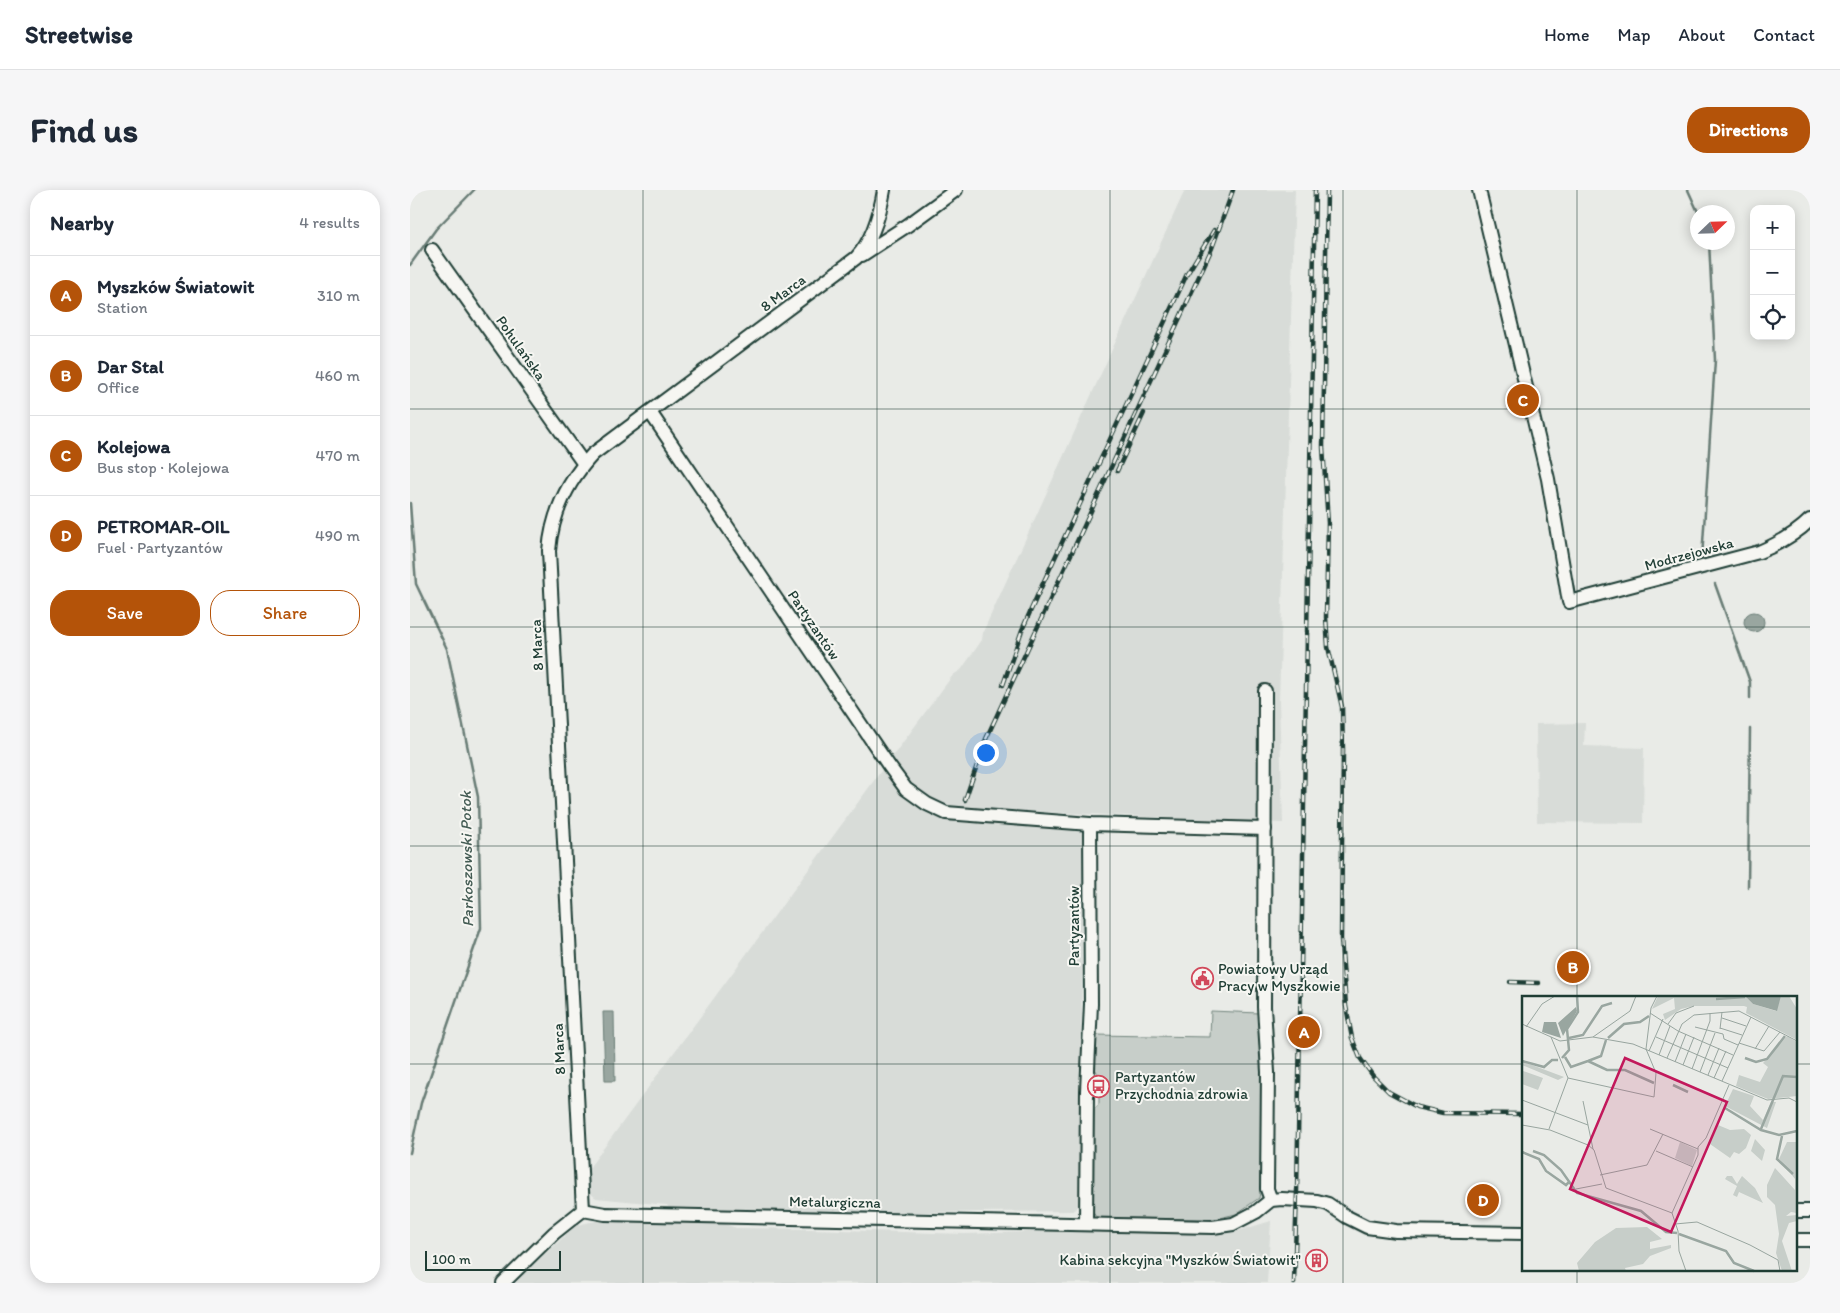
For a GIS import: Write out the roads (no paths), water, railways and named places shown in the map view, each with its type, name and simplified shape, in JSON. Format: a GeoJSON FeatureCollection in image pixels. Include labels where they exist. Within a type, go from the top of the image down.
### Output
{"type":"FeatureCollection","features":[{"type":"Feature","properties":{"kind":"street","name":"8 Marca"},"geometry":{"type":"LineString","coordinates":[[584,1210],[549,551],[557,511],[568,486],[584,464],[604,446],[856,258],[867,245],[875,227],[884,190]]}},
{"type":"Feature","properties":{"kind":"street"},"geometry":{"type":"LineString","coordinates":[[856,258],[886,240],[956,190]]}},
{"type":"Feature","properties":{"kind":"street","name":"Modrzejowska"},"geometry":{"type":"LineString","coordinates":[[1478,190],[1548,479],[1569,602],[1759,552],[1798,532],[1810,520]]}},
{"type":"Feature","properties":{"kind":"street","name":"Pohulańska"},"geometry":{"type":"LineString","coordinates":[[432,250],[584,464]]}},
{"type":"Feature","properties":{"kind":"street","name":"Partyzantów"},"geometry":{"type":"LineString","coordinates":[[650,412],[906,789],[927,804],[946,813],[1090,824],[1091,1004],[1086,1223]]}},
{"type":"Feature","properties":{"kind":"street"},"geometry":{"type":"LineString","coordinates":[[1265,691],[1264,1007],[1268,1072],[1267,1189],[1271,1200]]}},
{"type":"Feature","properties":{"kind":"street"},"geometry":{"type":"LineString","coordinates":[[1090,824],[1265,829]]}},
{"type":"Feature","properties":{"kind":"street"},"geometry":{"type":"LineString","coordinates":[[1086,1223],[1213,1227],[1233,1224],[1256,1212],[1271,1200],[1282,1199],[1317,1201],[1328,1204],[1347,1217],[1367,1227],[1396,1230],[1522,1233]]}},
{"type":"Feature","properties":{"kind":"street"},"geometry":{"type":"LineString","coordinates":[[503,1283],[554,1234],[584,1210]]}},
{"type":"Feature","properties":{"kind":"street","name":"Metalurgiczna"},"geometry":{"type":"LineString","coordinates":[[584,1210],[605,1214],[1086,1223]]}},
{"type":"Feature","properties":{"kind":"waterway","name":"Parkoszowski Potok"},"geometry":{"type":"LineString","coordinates":[[410,265],[436,229],[474,190]]}},
{"type":"Feature","properties":{"kind":"waterway"},"geometry":{"type":"LineString","coordinates":[[1688,190],[1695,205]]}},
{"type":"Feature","properties":{"kind":"waterway"},"geometry":{"type":"LineString","coordinates":[[1702,558],[1715,360],[1709,250]]}},
{"type":"Feature","properties":{"kind":"waterway","name":"Parkoszowski Potok"},"geometry":{"type":"LineString","coordinates":[[410,503],[416,584],[447,649],[478,797],[481,928],[421,1103],[410,1153]]}},
{"type":"Feature","properties":{"kind":"waterway"},"geometry":{"type":"LineString","coordinates":[[1715,584],[1750,682],[1750,698]]}},
{"type":"Feature","properties":{"kind":"waterway"},"geometry":{"type":"LineString","coordinates":[[1748,887],[1750,729]]}},
{"type":"Feature","properties":{"kind":"railway"},"geometry":{"type":"LineString","coordinates":[[965,800],[986,739],[1212,248],[1233,190]]}},
{"type":"Feature","properties":{"kind":"railway"},"geometry":{"type":"LineString","coordinates":[[1294,1283],[1315,190]]}},
{"type":"Feature","properties":{"kind":"railway"},"geometry":{"type":"LineString","coordinates":[[1327,190],[1323,447],[1328,523],[1326,617],[1328,647],[1342,707],[1341,939],[1346,1006],[1352,1038],[1360,1058],[1373,1076],[1389,1092],[1417,1107],[1443,1113],[1522,1114]]}},
{"type":"Feature","properties":{"kind":"railway"},"geometry":{"type":"LineString","coordinates":[[1003,685],[1022,630],[1038,594],[1187,274],[1214,230]]}},
{"type":"Feature","properties":{"kind":"railway"},"geometry":{"type":"LineString","coordinates":[[1117,471],[1144,413]]}},
{"type":"Feature","properties":{"kind":"railway"},"geometry":{"type":"LineString","coordinates":[[1510,982],[1539,983]]}},
{"type":"Feature","properties":{"kind":"place","name":"Kolejowa"},"geometry":{"type":"Point","coordinates":[1523,400]}},
{"type":"Feature","properties":{"kind":"place","name":"Dar Stal"},"geometry":{"type":"Point","coordinates":[1573,967]}},
{"type":"Feature","properties":{"kind":"place","name":"Powiatowy Urząd Pracy w Myszkowie"},"geometry":{"type":"Point","coordinates":[1202,978]}},
{"type":"Feature","properties":{"kind":"place","name":"Myszków Światowit"},"geometry":{"type":"Point","coordinates":[1304,1032]}},
{"type":"Feature","properties":{"kind":"place","name":"Partyzantów Przychodnia zdrowia"},"geometry":{"type":"Point","coordinates":[1099,1086]}},
{"type":"Feature","properties":{"kind":"place","name":"PETROMAR-OIL"},"geometry":{"type":"Point","coordinates":[1483,1200]}},
{"type":"Feature","properties":{"kind":"place","name":"Kabina sekcyjna \"Myszków Światowit\""},"geometry":{"type":"Point","coordinates":[1317,1260]}}]}
